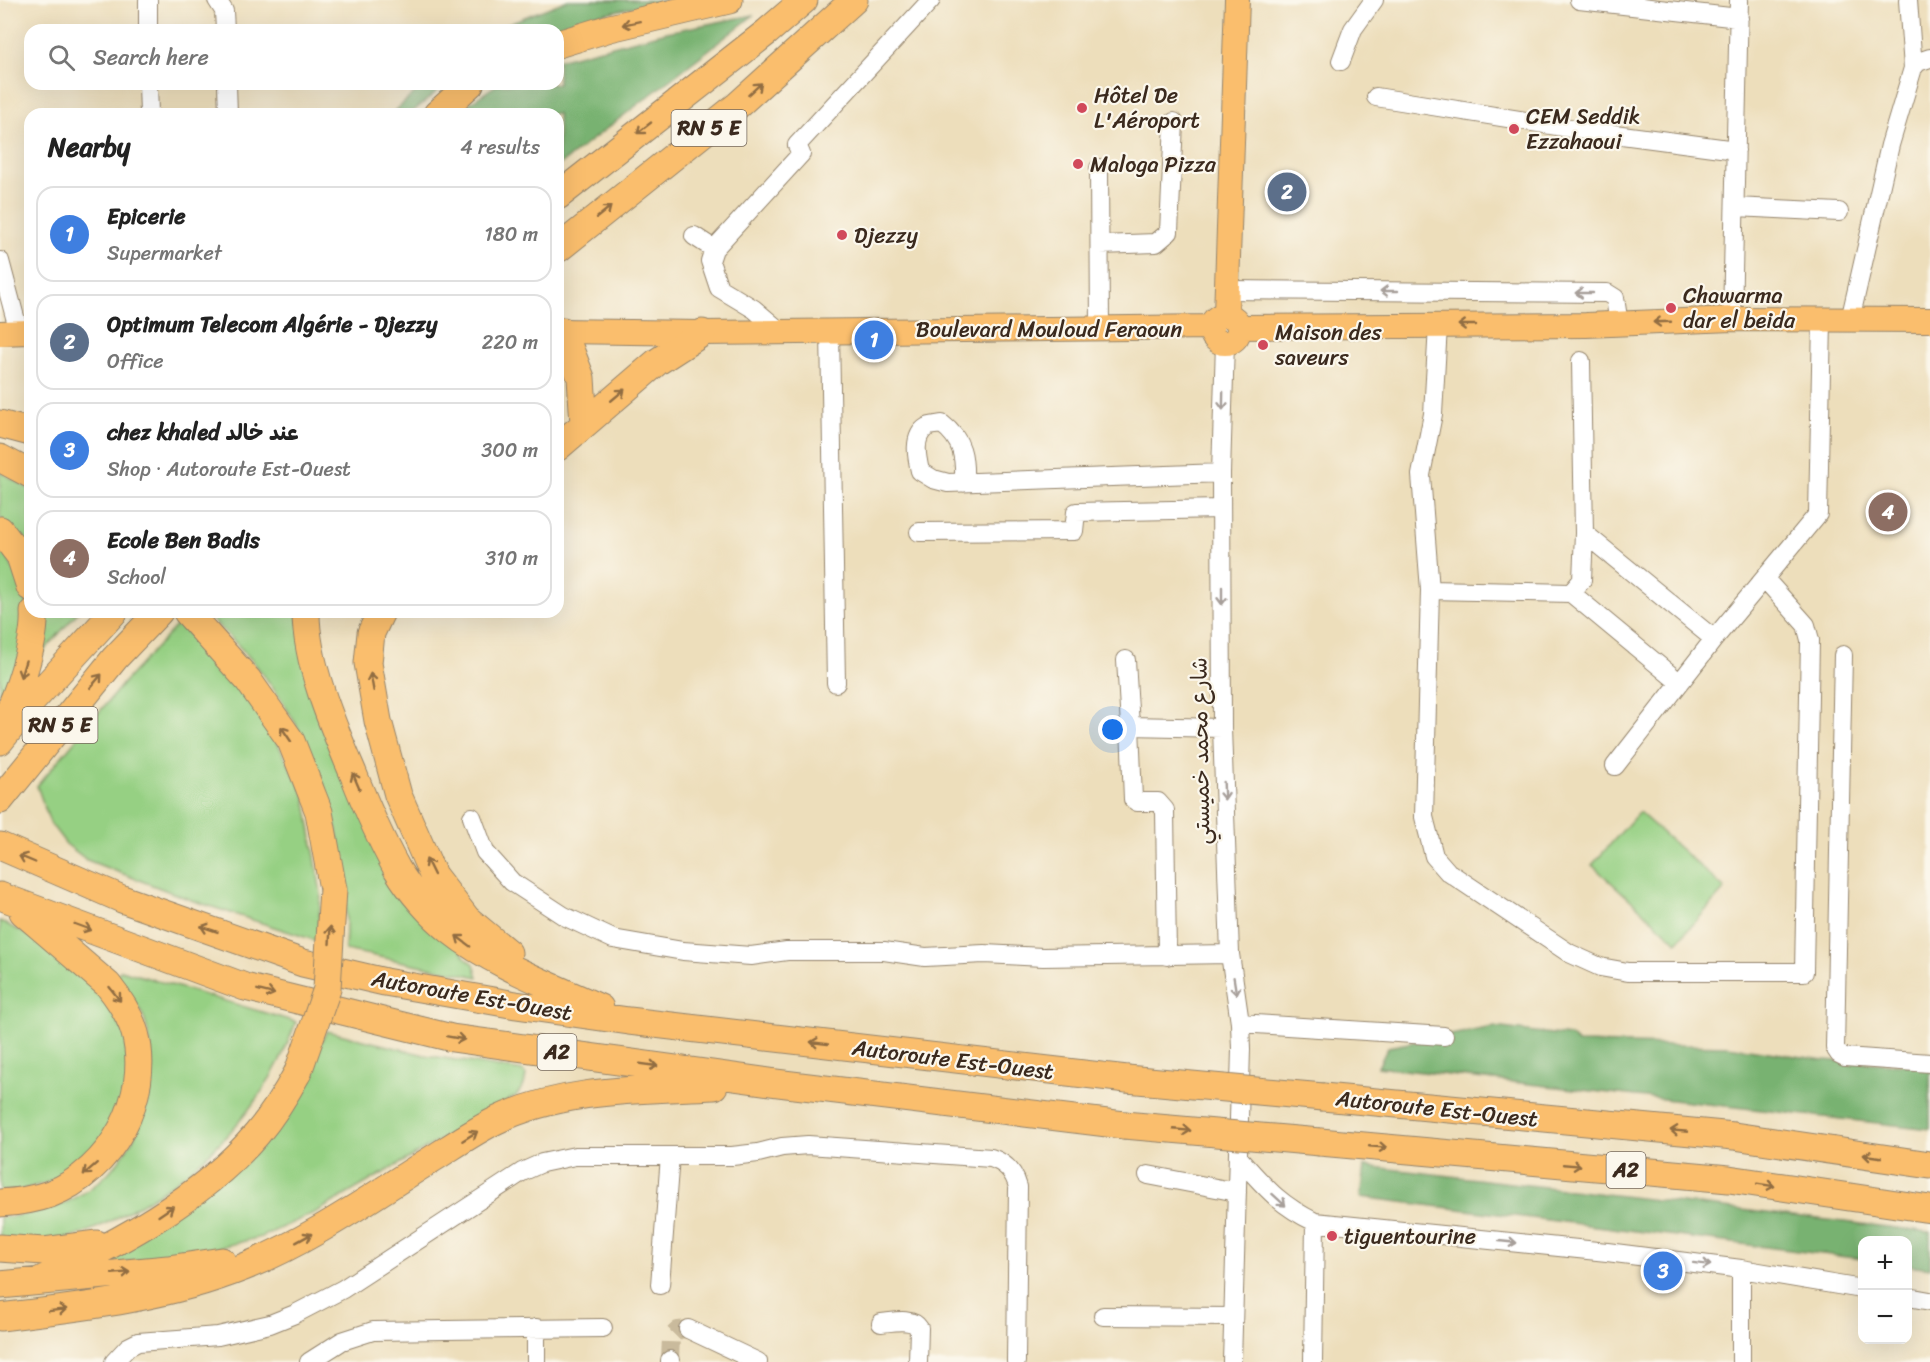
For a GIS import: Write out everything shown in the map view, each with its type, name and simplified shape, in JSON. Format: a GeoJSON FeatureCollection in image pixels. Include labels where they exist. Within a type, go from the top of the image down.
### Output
{"type":"FeatureCollection","features":[{"type":"Feature","properties":{"kind":"highway"},"geometry":{"type":"LineString","coordinates":[[564,42],[610,28],[729,0]]}},
{"type":"Feature","properties":{"kind":"highway","name":"RN 5 E"},"geometry":{"type":"LineString","coordinates":[[564,191],[767,32],[804,0]]}},
{"type":"Feature","properties":{"kind":"highway","name":"RN 5 E"},"geometry":{"type":"LineString","coordinates":[[564,244],[738,105],[854,0]]}},
{"type":"Feature","properties":{"kind":"highway"},"geometry":{"type":"LineString","coordinates":[[444,108],[463,90]]}},
{"type":"Feature","properties":{"kind":"highway"},"geometry":{"type":"LineString","coordinates":[[564,442],[657,362],[702,333]]}},
{"type":"Feature","properties":{"kind":"highway"},"geometry":{"type":"LineString","coordinates":[[564,340],[581,378],[584,424]]}},
{"type":"Feature","properties":{"kind":"highway"},"geometry":{"type":"LineString","coordinates":[[0,424],[24,430]]}},
{"type":"Feature","properties":{"kind":"highway"},"geometry":{"type":"LineString","coordinates":[[0,458],[24,471]]}},
{"type":"Feature","properties":{"kind":"highway"},"geometry":{"type":"LineString","coordinates":[[0,530],[20,555],[24,568]]}},
{"type":"Feature","properties":{"kind":"highway"},"geometry":{"type":"LineString","coordinates":[[0,728],[11,707],[35,628],[34,618]]}},
{"type":"Feature","properties":{"kind":"highway","name":"RN 5 E"},"geometry":{"type":"LineString","coordinates":[[0,741],[34,699],[108,618]]}},
{"type":"Feature","properties":{"kind":"highway","name":"RN 5 E"},"geometry":{"type":"LineString","coordinates":[[3,796],[115,658],[153,618]]}},
{"type":"Feature","properties":{"kind":"highway"},"geometry":{"type":"LineString","coordinates":[[41,1280],[90,1257],[137,1230],[191,1193],[242,1150],[272,1114],[298,1072],[327,989],[333,889],[320,812],[291,741],[248,680],[192,618]]}},
{"type":"Feature","properties":{"kind":"highway"},"geometry":{"type":"LineString","coordinates":[[307,618],[315,671],[337,736],[370,813],[398,870],[426,907],[448,929],[473,948],[629,1021]]}},
{"type":"Feature","properties":{"kind":"highway"},"geometry":{"type":"LineString","coordinates":[[378,618],[371,633],[368,663],[378,721],[398,795],[433,875],[467,919],[544,982]]}},
{"type":"Feature","properties":{"kind":"highway","name":"Autoroute Est-Ouest"},"geometry":{"type":"LineString","coordinates":[[0,846],[122,899],[303,963],[385,982],[516,1005],[629,1021],[1127,1079],[1734,1136],[1930,1165]]}},
{"type":"Feature","properties":{"kind":"highway"},"geometry":{"type":"LineString","coordinates":[[0,1203],[32,1200],[51,1194],[87,1173],[114,1143],[124,1125],[132,1106],[139,1068],[135,1032],[120,999],[108,985],[4,898]]}},
{"type":"Feature","properties":{"kind":"highway","name":"Autoroute Est-Ouest"},"geometry":{"type":"LineString","coordinates":[[4,898],[245,987],[452,1038],[777,1083],[1124,1125],[1729,1179],[1930,1209]]}},
{"type":"Feature","properties":{"kind":"highway"},"geometry":{"type":"LineString","coordinates":[[0,1317],[118,1302],[150,1296],[214,1278],[275,1253],[305,1237],[483,1128],[514,1113],[554,1101],[617,1091],[777,1083]]}},
{"type":"Feature","properties":{"kind":"highway"},"geometry":{"type":"LineString","coordinates":[[0,1248],[24,1251],[63,1250],[101,1243],[137,1230]]}},
{"type":"Feature","properties":{"kind":"highway"},"geometry":{"type":"LineString","coordinates":[[0,1285],[168,1269],[275,1253]]}},
{"type":"Feature","properties":{"kind":"main road"},"geometry":{"type":"LineString","coordinates":[[1225,328],[1237,0]]}},
{"type":"Feature","properties":{"kind":"main road","name":"Boulevard Mouloud Feraoun"},"geometry":{"type":"LineString","coordinates":[[564,331],[702,333],[1619,324],[1732,320],[1930,320]]}},
{"type":"Feature","properties":{"kind":"street"},"geometry":{"type":"LineString","coordinates":[[148,0],[148,24]]}},
{"type":"Feature","properties":{"kind":"street"},"geometry":{"type":"LineString","coordinates":[[217,0],[224,11],[225,24]]}},
{"type":"Feature","properties":{"kind":"street"},"geometry":{"type":"LineString","coordinates":[[780,332],[754,309],[719,288],[710,261],[714,249],[801,154],[797,146],[931,0]]}},
{"type":"Feature","properties":{"kind":"street"},"geometry":{"type":"LineString","coordinates":[[1341,61],[1353,29],[1374,0]]}},
{"type":"Feature","properties":{"kind":"street"},"geometry":{"type":"LineString","coordinates":[[1578,0],[1739,9],[1732,320]]}},
{"type":"Feature","properties":{"kind":"street"},"geometry":{"type":"LineString","coordinates":[[1850,320],[1890,145],[1913,68],[1908,0]]}},
{"type":"Feature","properties":{"kind":"street"},"geometry":{"type":"LineString","coordinates":[[1913,68],[1918,62],[1930,58]]}},
{"type":"Feature","properties":{"kind":"street"},"geometry":{"type":"LineString","coordinates":[[148,90],[149,108]]}},
{"type":"Feature","properties":{"kind":"street"},"geometry":{"type":"LineString","coordinates":[[226,90],[228,108]]}},
{"type":"Feature","properties":{"kind":"street"},"geometry":{"type":"LineString","coordinates":[[1376,98],[1576,129],[1736,150]]}},
{"type":"Feature","properties":{"kind":"street"},"geometry":{"type":"LineString","coordinates":[[1100,245],[1156,243],[1169,232],[1174,122]]}},
{"type":"Feature","properties":{"kind":"street"},"geometry":{"type":"LineString","coordinates":[[1099,168],[1100,328]]}},
{"type":"Feature","properties":{"kind":"street"},"geometry":{"type":"LineString","coordinates":[[1735,207],[1839,212]]}},
{"type":"Feature","properties":{"kind":"street"},"geometry":{"type":"LineString","coordinates":[[694,237],[714,249]]}},
{"type":"Feature","properties":{"kind":"street"},"geometry":{"type":"LineString","coordinates":[[0,261],[16,332]]}},
{"type":"Feature","properties":{"kind":"street"},"geometry":{"type":"LineString","coordinates":[[1227,290],[1607,293],[1615,298],[1619,324]]}},
{"type":"Feature","properties":{"kind":"street"},"geometry":{"type":"LineString","coordinates":[[1615,766],[1714,639],[1818,514],[1822,321]]}},
{"type":"Feature","properties":{"kind":"street"},"geometry":{"type":"LineString","coordinates":[[1438,326],[1433,414],[1420,475],[1430,590],[1424,817],[1434,856],[1448,872],[1569,953],[1600,967],[1628,972],[1804,972],[1810,640],[1806,625],[1765,579]]}},
{"type":"Feature","properties":{"kind":"street","name":"شارع محمد خميستي"},"geometry":{"type":"LineString","coordinates":[[1225,328],[1221,473],[1222,728],[1230,954],[1240,1023],[1232,1362]]}},
{"type":"Feature","properties":{"kind":"street"},"geometry":{"type":"LineString","coordinates":[[830,331],[836,683]]}},
{"type":"Feature","properties":{"kind":"street"},"geometry":{"type":"LineString","coordinates":[[1571,593],[1582,580],[1584,533],[1581,361]]}},
{"type":"Feature","properties":{"kind":"street"},"geometry":{"type":"LineString","coordinates":[[964,483],[1221,473]]}},
{"type":"Feature","properties":{"kind":"street"},"geometry":{"type":"LineString","coordinates":[[919,532],[1074,531],[1076,512],[1221,509]]}},
{"type":"Feature","properties":{"kind":"street"},"geometry":{"type":"LineString","coordinates":[[1584,533],[1714,639]]}},
{"type":"Feature","properties":{"kind":"street"},"geometry":{"type":"LineString","coordinates":[[1430,590],[1571,593],[1680,683]]}},
{"type":"Feature","properties":{"kind":"street"},"geometry":{"type":"LineString","coordinates":[[1843,655],[1835,1048],[1845,1057],[1930,1063]]}},
{"type":"Feature","properties":{"kind":"street"},"geometry":{"type":"LineString","coordinates":[[1126,660],[1133,799],[1137,802],[1158,802],[1165,810],[1167,956]]}},
{"type":"Feature","properties":{"kind":"street"},"geometry":{"type":"LineString","coordinates":[[1130,726],[1222,728]]}},
{"type":"Feature","properties":{"kind":"street"},"geometry":{"type":"LineString","coordinates":[[472,817],[485,852],[512,882],[564,916],[613,939],[683,951],[752,956],[787,951],[884,951],[925,957],[984,954],[1043,957],[1230,954]]}},
{"type":"Feature","properties":{"kind":"street"},"geometry":{"type":"LineString","coordinates":[[1240,1023],[1444,1036]]}},
{"type":"Feature","properties":{"kind":"street"},"geometry":{"type":"LineString","coordinates":[[114,1362],[128,1347],[138,1342],[218,1336],[262,1326],[295,1314],[344,1289],[522,1172],[542,1163],[575,1156],[745,1155],[782,1147],[808,1145],[992,1158],[1004,1164],[1013,1174],[1018,1187],[1016,1362]]}},
{"type":"Feature","properties":{"kind":"street"},"geometry":{"type":"LineString","coordinates":[[660,1285],[670,1156]]}},
{"type":"Feature","properties":{"kind":"street"},"geometry":{"type":"LineString","coordinates":[[1238,1157],[1278,1201],[1315,1222],[1606,1252],[1741,1269],[1858,1288]]}},
{"type":"Feature","properties":{"kind":"street"},"geometry":{"type":"LineString","coordinates":[[1148,1175],[1237,1192]]}},
{"type":"Feature","properties":{"kind":"street"},"geometry":{"type":"LineString","coordinates":[[1313,1362],[1315,1222]]}},
{"type":"Feature","properties":{"kind":"street"},"geometry":{"type":"LineString","coordinates":[[1741,1269],[1741,1362]]}},
{"type":"Feature","properties":{"kind":"street"},"geometry":{"type":"LineString","coordinates":[[1912,1298],[1930,1301]]}},
{"type":"Feature","properties":{"kind":"street"},"geometry":{"type":"LineString","coordinates":[[1103,1316],[1233,1317]]}},
{"type":"Feature","properties":{"kind":"street"},"geometry":{"type":"LineString","coordinates":[[881,1323],[912,1321],[917,1325],[919,1328],[918,1362]]}},
{"type":"Feature","properties":{"kind":"street"},"geometry":{"type":"LineString","coordinates":[[309,1362],[328,1356],[357,1335],[389,1329],[603,1328]]}},
{"type":"Feature","properties":{"kind":"street"},"geometry":{"type":"LineString","coordinates":[[536,1329],[536,1362]]}},
{"type":"Feature","properties":{"kind":"street"},"geometry":{"type":"LineString","coordinates":[[688,1329],[758,1362]]}},
{"type":"Feature","properties":{"kind":"green space"},"geometry":{"type":"Polygon","coordinates":[[[568,0],[666,0],[597,15],[564,26],[507,24],[568,0]]]}},
{"type":"Feature","properties":{"kind":"green space"},"geometry":{"type":"Polygon","coordinates":[[[754,15],[564,161],[564,108],[463,108],[489,90],[564,90],[564,58],[667,32],[754,15]]]}},
{"type":"Feature","properties":{"kind":"green space"},"geometry":{"type":"Polygon","coordinates":[[[418,90],[439,90],[417,108],[398,108],[418,90]]]}},
{"type":"Feature","properties":{"kind":"green space"},"geometry":{"type":"Polygon","coordinates":[[[0,472],[24,486],[24,548],[0,517],[0,472]]]}},
{"type":"Feature","properties":{"kind":"green space"},"geometry":{"type":"Polygon","coordinates":[[[0,543],[22,586],[24,618],[27,618],[27,624],[18,663],[0,697],[0,543]]]}},
{"type":"Feature","properties":{"kind":"green space"},"geometry":{"type":"Polygon","coordinates":[[[42,618],[73,618],[36,660],[42,618]]]}},
{"type":"Feature","properties":{"kind":"green space"},"geometry":{"type":"Polygon","coordinates":[[[211,618],[298,618],[324,722],[465,957],[474,964],[478,977],[345,950],[344,873],[329,801],[300,732],[281,700],[239,646],[211,618]]]}},
{"type":"Feature","properties":{"kind":"green space"},"geometry":{"type":"Polygon","coordinates":[[[179,623],[265,719],[305,796],[321,894],[317,941],[191,900],[87,860],[66,844],[50,823],[37,786],[126,680],[179,623]]]}},
{"type":"Feature","properties":{"kind":"green space"},"geometry":{"type":"Polygon","coordinates":[[[1639,812],[1725,889],[1677,942],[1592,865],[1639,812]]]}},
{"type":"Feature","properties":{"kind":"green space"},"geometry":{"type":"Polygon","coordinates":[[[0,921],[42,942],[91,977],[126,1036],[128,1089],[104,1140],[56,1180],[17,1191],[0,1191],[0,921]]]}},
{"type":"Feature","properties":{"kind":"green space"},"geometry":{"type":"Polygon","coordinates":[[[121,970],[296,1022],[280,1060],[267,1084],[251,1106],[215,1148],[173,1183],[114,1219],[73,1237],[48,1241],[0,1242],[0,1217],[27,1214],[54,1207],[79,1196],[100,1181],[118,1162],[143,1116],[150,1090],[152,1062],[149,1037],[142,1013],[114,977],[121,970]]]}},
{"type":"Feature","properties":{"kind":"green space"},"geometry":{"type":"Polygon","coordinates":[[[1493,1027],[1570,1036],[1578,1043],[1728,1046],[1823,1060],[1930,1066],[1930,1129],[1378,1067],[1388,1047],[1493,1027]]]}},
{"type":"Feature","properties":{"kind":"green space"},"geometry":{"type":"Polygon","coordinates":[[[327,1031],[425,1055],[523,1071],[526,1075],[524,1085],[516,1096],[318,1211],[261,1237],[209,1250],[85,1268],[205,1188],[303,1078],[327,1031]]]}},
{"type":"Feature","properties":{"kind":"green space"},"geometry":{"type":"Polygon","coordinates":[[[1365,1166],[1930,1232],[1930,1268],[1912,1266],[1912,1236],[1858,1236],[1858,1259],[1361,1197],[1365,1166]]]}},
{"type":"Feature","properties":{"kind":"tunnel"},"geometry":{"type":"LineString","coordinates":[[670,1360],[671,1337],[678,1330],[688,1329]]}},
{"type":"Feature","properties":{"kind":"place","name":"Hôtel De L'Aéroport"},"geometry":{"type":"Point","coordinates":[1082,108]}},
{"type":"Feature","properties":{"kind":"place","name":"CEM Seddik Ezzahaoui"},"geometry":{"type":"Point","coordinates":[1514,129]}},
{"type":"Feature","properties":{"kind":"place","name":"Maloga Pizza"},"geometry":{"type":"Point","coordinates":[1078,164]}},
{"type":"Feature","properties":{"kind":"place","name":"Optimum Telecom Algérie - Djezzy"},"geometry":{"type":"Point","coordinates":[1287,192]}},
{"type":"Feature","properties":{"kind":"place","name":"Djezzy"},"geometry":{"type":"Point","coordinates":[842,235]}},
{"type":"Feature","properties":{"kind":"place","name":"Chawarma dar el beida"},"geometry":{"type":"Point","coordinates":[1671,308]}},
{"type":"Feature","properties":{"kind":"place","name":"Epicerie"},"geometry":{"type":"Point","coordinates":[874,340]}},
{"type":"Feature","properties":{"kind":"place","name":"Maison des saveurs"},"geometry":{"type":"Point","coordinates":[1263,345]}},
{"type":"Feature","properties":{"kind":"place","name":"Ecole Ben Badis"},"geometry":{"type":"Point","coordinates":[1888,512]}},
{"type":"Feature","properties":{"kind":"place","name":"tiguentourine"},"geometry":{"type":"Point","coordinates":[1332,1236]}},
{"type":"Feature","properties":{"kind":"place","name":"chez khaled عند خالد"},"geometry":{"type":"Point","coordinates":[1663,1271]}}]}
